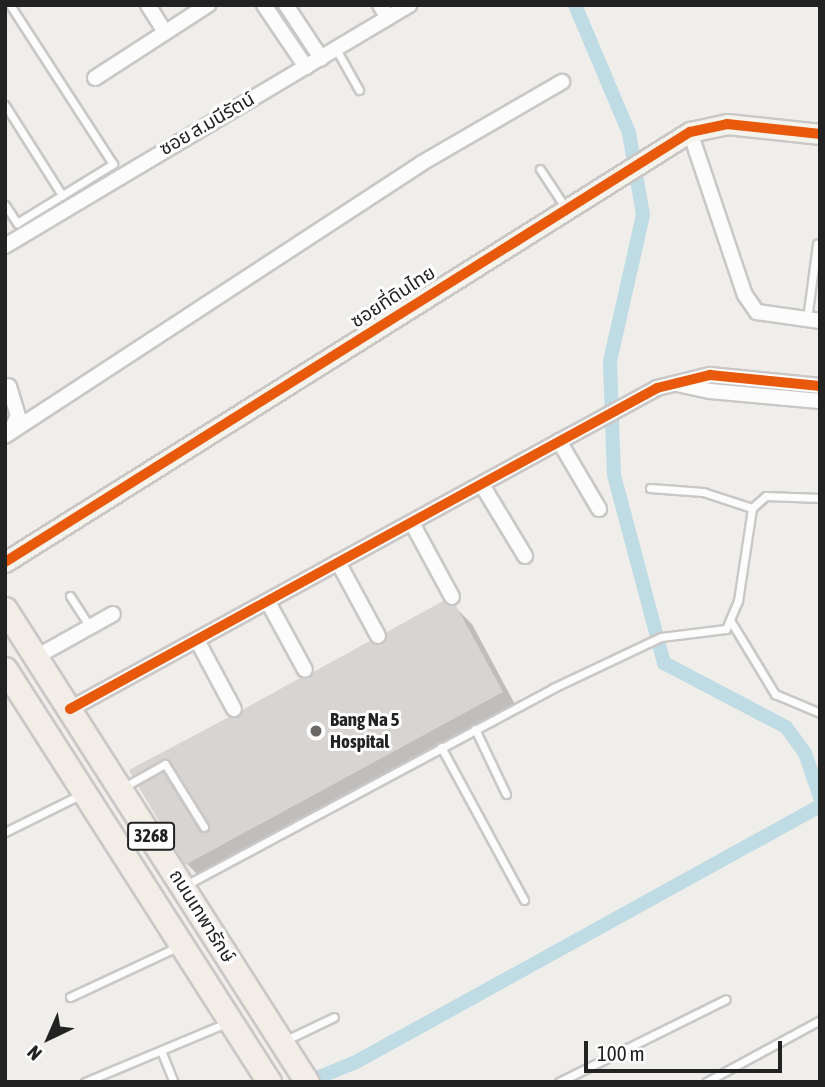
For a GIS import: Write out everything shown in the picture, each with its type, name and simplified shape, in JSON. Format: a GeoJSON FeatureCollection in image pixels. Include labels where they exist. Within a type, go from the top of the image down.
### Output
{"type":"FeatureCollection","features":[{"type":"Feature","properties":{"kind":"main road","name":"ถนนเทพารักษ์"},"geometry":{"type":"LineString","coordinates":[[5,609],[302,1073]]}},
{"type":"Feature","properties":{"kind":"main road","name":"ถนนเทพารักษ์"},"geometry":{"type":"LineString","coordinates":[[5,669],[232,1020],[269,1082]]}},
{"type":"Feature","properties":{"kind":"street"},"geometry":{"type":"LineString","coordinates":[[148,5],[165,32]]}},
{"type":"Feature","properties":{"kind":"street"},"geometry":{"type":"LineString","coordinates":[[95,78],[208,5]]}},
{"type":"Feature","properties":{"kind":"street"},"geometry":{"type":"LineString","coordinates":[[264,5],[306,67]]}},
{"type":"Feature","properties":{"kind":"street"},"geometry":{"type":"LineString","coordinates":[[286,5],[321,58]]}},
{"type":"Feature","properties":{"kind":"street"},"geometry":{"type":"LineString","coordinates":[[380,5],[388,18]]}},
{"type":"Feature","properties":{"kind":"street","name":"ซอย ส.มนีรัตน์"},"geometry":{"type":"LineString","coordinates":[[5,246],[410,5]]}},
{"type":"Feature","properties":{"kind":"street"},"geometry":{"type":"LineString","coordinates":[[7,435],[422,163],[562,82]]}},
{"type":"Feature","properties":{"kind":"street","name":"ซอยที่ดินไทย"},"geometry":{"type":"LineString","coordinates":[[5,562],[565,207],[690,132],[727,124],[820,134]]}},
{"type":"Feature","properties":{"kind":"street"},"geometry":{"type":"LineString","coordinates":[[690,132],[745,295],[757,312],[813,321]]}},
{"type":"Feature","properties":{"kind":"street"},"geometry":{"type":"LineString","coordinates":[[70,709],[198,642],[338,562],[482,485],[623,403],[677,384],[801,392],[820,386]]}},
{"type":"Feature","properties":{"kind":"street"},"geometry":{"type":"LineString","coordinates":[[7,435],[18,416],[9,386]]}},
{"type":"Feature","properties":{"kind":"street"},"geometry":{"type":"LineString","coordinates":[[801,392],[820,401]]}},
{"type":"Feature","properties":{"kind":"street"},"geometry":{"type":"LineString","coordinates":[[559,441],[599,509]]}},
{"type":"Feature","properties":{"kind":"street"},"geometry":{"type":"LineString","coordinates":[[482,485],[525,555]]}},
{"type":"Feature","properties":{"kind":"street"},"geometry":{"type":"LineString","coordinates":[[412,523],[452,597]]}},
{"type":"Feature","properties":{"kind":"street"},"geometry":{"type":"LineString","coordinates":[[338,562],[379,636]]}},
{"type":"Feature","properties":{"kind":"street"},"geometry":{"type":"LineString","coordinates":[[268,602],[305,670]]}},
{"type":"Feature","properties":{"kind":"street"},"geometry":{"type":"LineString","coordinates":[[36,657],[113,614]]}},
{"type":"Feature","properties":{"kind":"street"},"geometry":{"type":"LineString","coordinates":[[198,642],[234,709]]}},
{"type":"Feature","properties":{"kind":"lane"},"geometry":{"type":"LineString","coordinates":[[5,205],[16,223],[113,164],[10,5]]}},
{"type":"Feature","properties":{"kind":"lane"},"geometry":{"type":"LineString","coordinates":[[336,49],[359,90]]}},
{"type":"Feature","properties":{"kind":"lane"},"geometry":{"type":"LineString","coordinates":[[5,105],[62,195]]}},
{"type":"Feature","properties":{"kind":"lane"},"geometry":{"type":"LineString","coordinates":[[540,169],[565,207]]}},
{"type":"Feature","properties":{"kind":"lane"},"geometry":{"type":"LineString","coordinates":[[813,321],[817,244]]}},
{"type":"Feature","properties":{"kind":"lane"},"geometry":{"type":"LineString","coordinates":[[650,488],[703,492],[752,508]]}},
{"type":"Feature","properties":{"kind":"lane"},"geometry":{"type":"LineString","coordinates":[[184,886],[475,729],[661,637],[726,629],[738,601],[752,508],[766,496],[820,498]]}},
{"type":"Feature","properties":{"kind":"lane"},"geometry":{"type":"LineString","coordinates":[[70,596],[92,628]]}},
{"type":"Feature","properties":{"kind":"lane"},"geometry":{"type":"LineString","coordinates":[[730,620],[775,694],[820,713]]}},
{"type":"Feature","properties":{"kind":"lane"},"geometry":{"type":"LineString","coordinates":[[475,729],[506,794]]}},
{"type":"Feature","properties":{"kind":"lane"},"geometry":{"type":"LineString","coordinates":[[441,747],[524,900]]}},
{"type":"Feature","properties":{"kind":"lane"},"geometry":{"type":"LineString","coordinates":[[120,789],[165,764],[204,827]]}},
{"type":"Feature","properties":{"kind":"lane"},"geometry":{"type":"LineString","coordinates":[[5,832],[85,792]]}},
{"type":"Feature","properties":{"kind":"lane"},"geometry":{"type":"LineString","coordinates":[[70,997],[183,944]]}},
{"type":"Feature","properties":{"kind":"lane"},"geometry":{"type":"LineString","coordinates":[[559,1082],[726,999]]}},
{"type":"Feature","properties":{"kind":"lane"},"geometry":{"type":"LineString","coordinates":[[282,1042],[334,1017]]}},
{"type":"Feature","properties":{"kind":"lane"},"geometry":{"type":"LineString","coordinates":[[85,1082],[162,1052],[232,1020]]}},
{"type":"Feature","properties":{"kind":"lane"},"geometry":{"type":"LineString","coordinates":[[706,1082],[820,1020]]}},
{"type":"Feature","properties":{"kind":"lane"},"geometry":{"type":"LineString","coordinates":[[162,1052],[174,1082]]}},
{"type":"Feature","properties":{"kind":"building","name":"Bang Na 5 Hospital"},"geometry":{"type":"Polygon","coordinates":[[[443,601],[456,606],[503,692],[185,865],[138,786],[163,772],[199,831],[208,832],[209,824],[169,759],[132,776],[129,770],[229,717],[239,717],[244,709],[300,678],[309,679],[315,671],[370,641],[382,645],[387,632],[443,601]]]}},
{"type":"Feature","properties":{"kind":"waterway"},"geometry":{"type":"LineString","coordinates":[[575,5],[629,133],[643,215],[610,362],[614,475],[664,663],[786,727],[805,753],[820,797]]}},
{"type":"Feature","properties":{"kind":"waterway"},"geometry":{"type":"LineString","coordinates":[[307,1082],[356,1062],[820,806]]}},
{"type":"Feature","properties":{"kind":"cycle path"},"geometry":{"type":"LineString","coordinates":[[5,562],[690,132],[727,124],[820,134]]}},
{"type":"Feature","properties":{"kind":"cycle path"},"geometry":{"type":"LineString","coordinates":[[70,709],[657,388],[710,375],[820,386]]}},
{"type":"Feature","properties":{"kind":"place","name":"Bang Na 5 Hospital"},"geometry":{"type":"Point","coordinates":[316,731]}}]}
